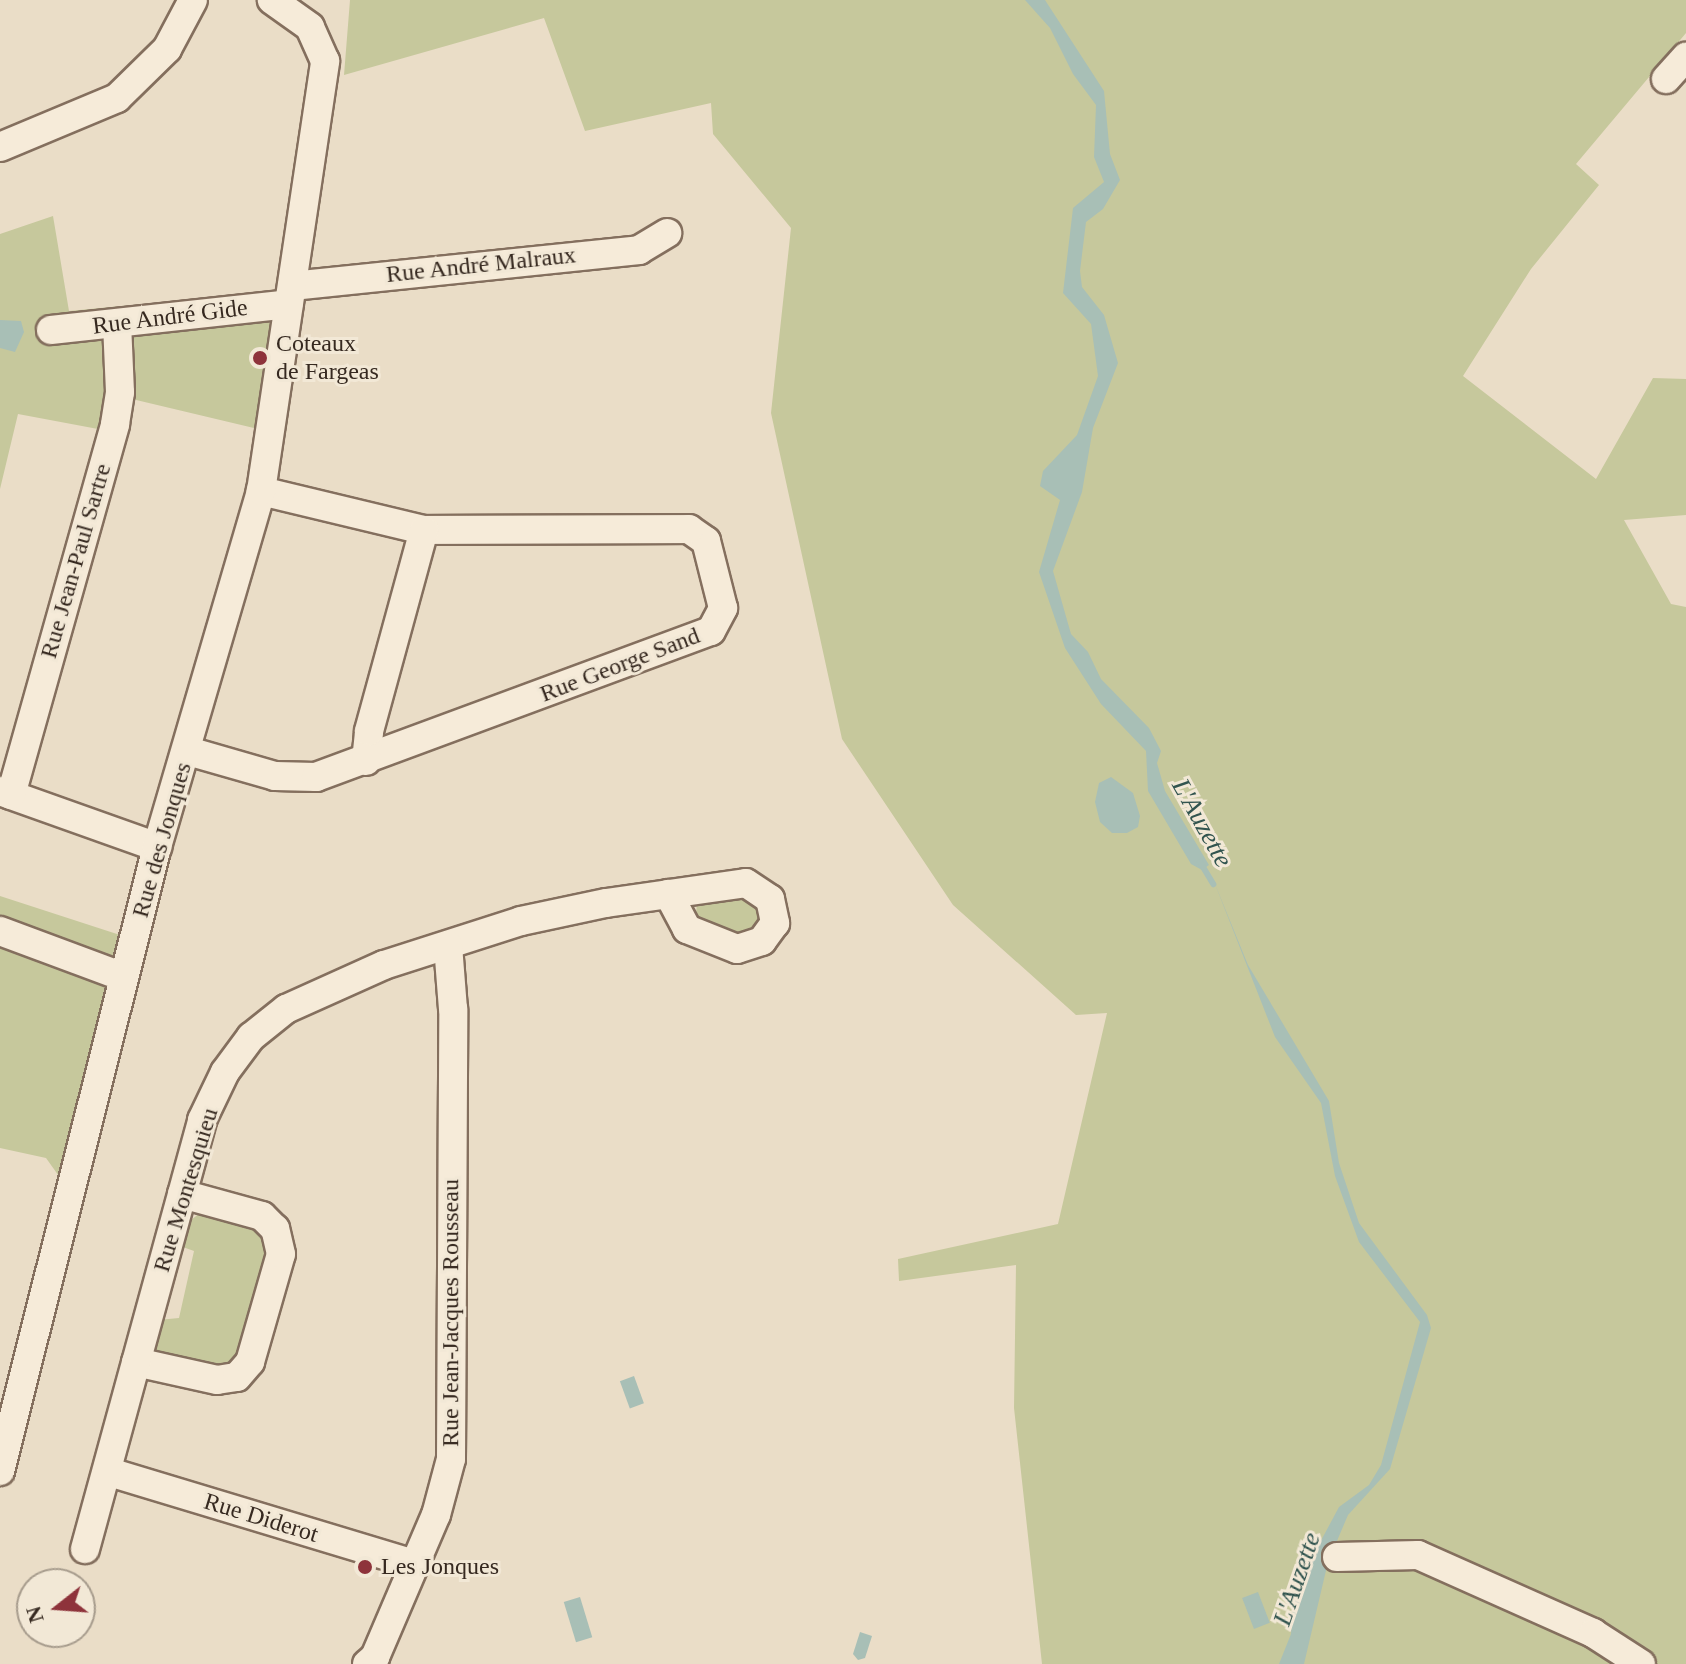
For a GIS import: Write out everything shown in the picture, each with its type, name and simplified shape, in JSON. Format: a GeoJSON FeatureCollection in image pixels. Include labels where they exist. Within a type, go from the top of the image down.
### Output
{"type":"FeatureCollection","features":[{"type":"Feature","properties":{"kind":"street"},"geometry":{"type":"LineString","coordinates":[[0,147],[117,98],[167,49],[193,0]]}},
{"type":"Feature","properties":{"kind":"street","name":"Rue des Jonques"},"geometry":{"type":"LineString","coordinates":[[0,1471],[157,847],[188,751],[261,491],[325,61],[310,27],[272,0]]}},
{"type":"Feature","properties":{"kind":"street"},"geometry":{"type":"LineString","coordinates":[[1666,79],[1686,57]]}},
{"type":"Feature","properties":{"kind":"street","name":"Rue André Malraux"},"geometry":{"type":"LineString","coordinates":[[291,295],[639,250],[667,233]]}},
{"type":"Feature","properties":{"kind":"street","name":"Rue André Gide"},"geometry":{"type":"LineString","coordinates":[[51,330],[117,324],[291,295]]}},
{"type":"Feature","properties":{"kind":"street","name":"Rue Jean-Paul Sartre"},"geometry":{"type":"LineString","coordinates":[[5,793],[115,424],[120,392],[117,324]]}},
{"type":"Feature","properties":{"kind":"street","name":"Rue George Sand"},"geometry":{"type":"LineString","coordinates":[[188,751],[275,776],[316,777],[711,631],[723,608],[706,541],[689,529],[424,530],[261,491]]}},
{"type":"Feature","properties":{"kind":"street"},"geometry":{"type":"LineString","coordinates":[[366,761],[369,731],[424,530]]}},
{"type":"Feature","properties":{"kind":"street"},"geometry":{"type":"LineString","coordinates":[[5,793],[157,847]]}},
{"type":"Feature","properties":{"kind":"street","name":"Rue Montesquieu"},"geometry":{"type":"LineString","coordinates":[[85,1549],[109,1472],[202,1120],[225,1072],[251,1037],[286,1009],[384,965],[521,921],[668,894]]}},
{"type":"Feature","properties":{"kind":"street"},"geometry":{"type":"LineString","coordinates":[[0,931],[124,977]]}},
{"type":"Feature","properties":{"kind":"street","name":"Rue Jean-Jacques Rousseau"},"geometry":{"type":"LineString","coordinates":[[367,1664],[375,1657],[436,1515],[451,1459],[453,1009],[448,945]]}},
{"type":"Feature","properties":{"kind":"street"},"geometry":{"type":"LineString","coordinates":[[136,1362],[217,1380],[237,1377],[250,1362],[281,1254],[275,1229],[262,1216],[182,1194]]}},
{"type":"Feature","properties":{"kind":"street","name":"Rue Diderot"},"geometry":{"type":"LineString","coordinates":[[109,1472],[413,1564]]}},
{"type":"Feature","properties":{"kind":"street"},"geometry":{"type":"LineString","coordinates":[[1337,1557],[1418,1555],[1593,1633],[1641,1664]]}},
{"type":"Feature","properties":{"kind":"green space"},"geometry":{"type":"Polygon","coordinates":[[[350,0],[1686,0],[1686,33],[1576,164],[1599,185],[1531,269],[1463,376],[1596,479],[1653,378],[1686,379],[1686,515],[1624,520],[1671,604],[1686,607],[1686,1664],[1042,1664],[1014,1408],[1016,1265],[899,1281],[898,1259],[1058,1224],[1107,1013],[1076,1015],[953,905],[842,739],[771,413],[791,228],[713,134],[711,103],[585,131],[544,18],[344,75],[350,0]]]}},
{"type":"Feature","properties":{"kind":"green space"},"geometry":{"type":"Polygon","coordinates":[[[53,216],[69,311],[281,291],[258,429],[132,399],[98,429],[18,414],[0,489],[0,234],[53,216]]]}},
{"type":"Feature","properties":{"kind":"green space"},"geometry":{"type":"Polygon","coordinates":[[[0,896],[121,935],[114,956],[0,919],[0,896]]]}},
{"type":"Feature","properties":{"kind":"green space"},"geometry":{"type":"Polygon","coordinates":[[[704,896],[760,898],[764,926],[737,940],[706,926],[696,914],[697,902],[704,896]]]}},
{"type":"Feature","properties":{"kind":"green space"},"geometry":{"type":"Polygon","coordinates":[[[0,941],[102,974],[113,992],[61,1179],[46,1158],[0,1148],[0,941]]]}},
{"type":"Feature","properties":{"kind":"green space"},"geometry":{"type":"Polygon","coordinates":[[[205,1209],[257,1223],[270,1244],[240,1358],[223,1373],[152,1355],[158,1320],[179,1318],[194,1251],[180,1246],[186,1224],[205,1209]]]}},
{"type":"Feature","properties":{"kind":"shaded area"},"geometry":{"type":"Polygon","coordinates":[[[1025,0],[1045,0],[1104,91],[1110,154],[1120,180],[1103,209],[1086,222],[1080,271],[1082,287],[1104,315],[1118,363],[1093,428],[1082,492],[1053,571],[1071,634],[1088,652],[1101,679],[1149,728],[1161,751],[1157,763],[1165,791],[1209,865],[1202,870],[1191,864],[1148,791],[1146,751],[1101,704],[1065,648],[1039,572],[1060,500],[1040,486],[1043,471],[1077,435],[1098,376],[1091,324],[1063,293],[1073,208],[1104,182],[1094,157],[1096,105],[1073,74],[1050,28],[1025,0]]]}},
{"type":"Feature","properties":{"kind":"shaded area"},"geometry":{"type":"Polygon","coordinates":[[[0,320],[21,321],[24,332],[15,352],[0,348],[0,320]]]}},
{"type":"Feature","properties":{"kind":"shaded area"},"geometry":{"type":"Polygon","coordinates":[[[1111,777],[1133,793],[1140,816],[1138,827],[1127,833],[1112,833],[1100,822],[1095,802],[1099,783],[1111,777]]]}},
{"type":"Feature","properties":{"kind":"shaded area"},"geometry":{"type":"Polygon","coordinates":[[[1213,879],[1248,965],[1329,1101],[1339,1163],[1359,1223],[1427,1315],[1431,1328],[1390,1469],[1348,1515],[1328,1562],[1304,1664],[1279,1664],[1291,1634],[1294,1591],[1339,1507],[1369,1485],[1381,1465],[1420,1322],[1359,1242],[1335,1176],[1321,1103],[1275,1037],[1213,879]]]}},
{"type":"Feature","properties":{"kind":"shaded area"},"geometry":{"type":"Polygon","coordinates":[[[634,1376],[644,1403],[630,1408],[620,1381],[634,1376]]]}},
{"type":"Feature","properties":{"kind":"shaded area"},"geometry":{"type":"Polygon","coordinates":[[[1258,1592],[1270,1623],[1254,1629],[1242,1598],[1258,1592]]]}},
{"type":"Feature","properties":{"kind":"shaded area"},"geometry":{"type":"Polygon","coordinates":[[[580,1597],[592,1637],[576,1642],[564,1602],[580,1597]]]}},
{"type":"Feature","properties":{"kind":"shaded area"},"geometry":{"type":"Polygon","coordinates":[[[860,1632],[872,1636],[865,1658],[858,1660],[853,1654],[860,1632]]]}},
{"type":"Feature","properties":{"kind":"waterway","name":"L'Auzette"},"geometry":{"type":"LineString","coordinates":[[1200,862],[1213,884]]}},
{"type":"Feature","properties":{"kind":"place","name":"Coteaux de Fargeas"},"geometry":{"type":"Point","coordinates":[260,358]}},
{"type":"Feature","properties":{"kind":"place","name":"Les Jonques"},"geometry":{"type":"Point","coordinates":[365,1567]}}]}
